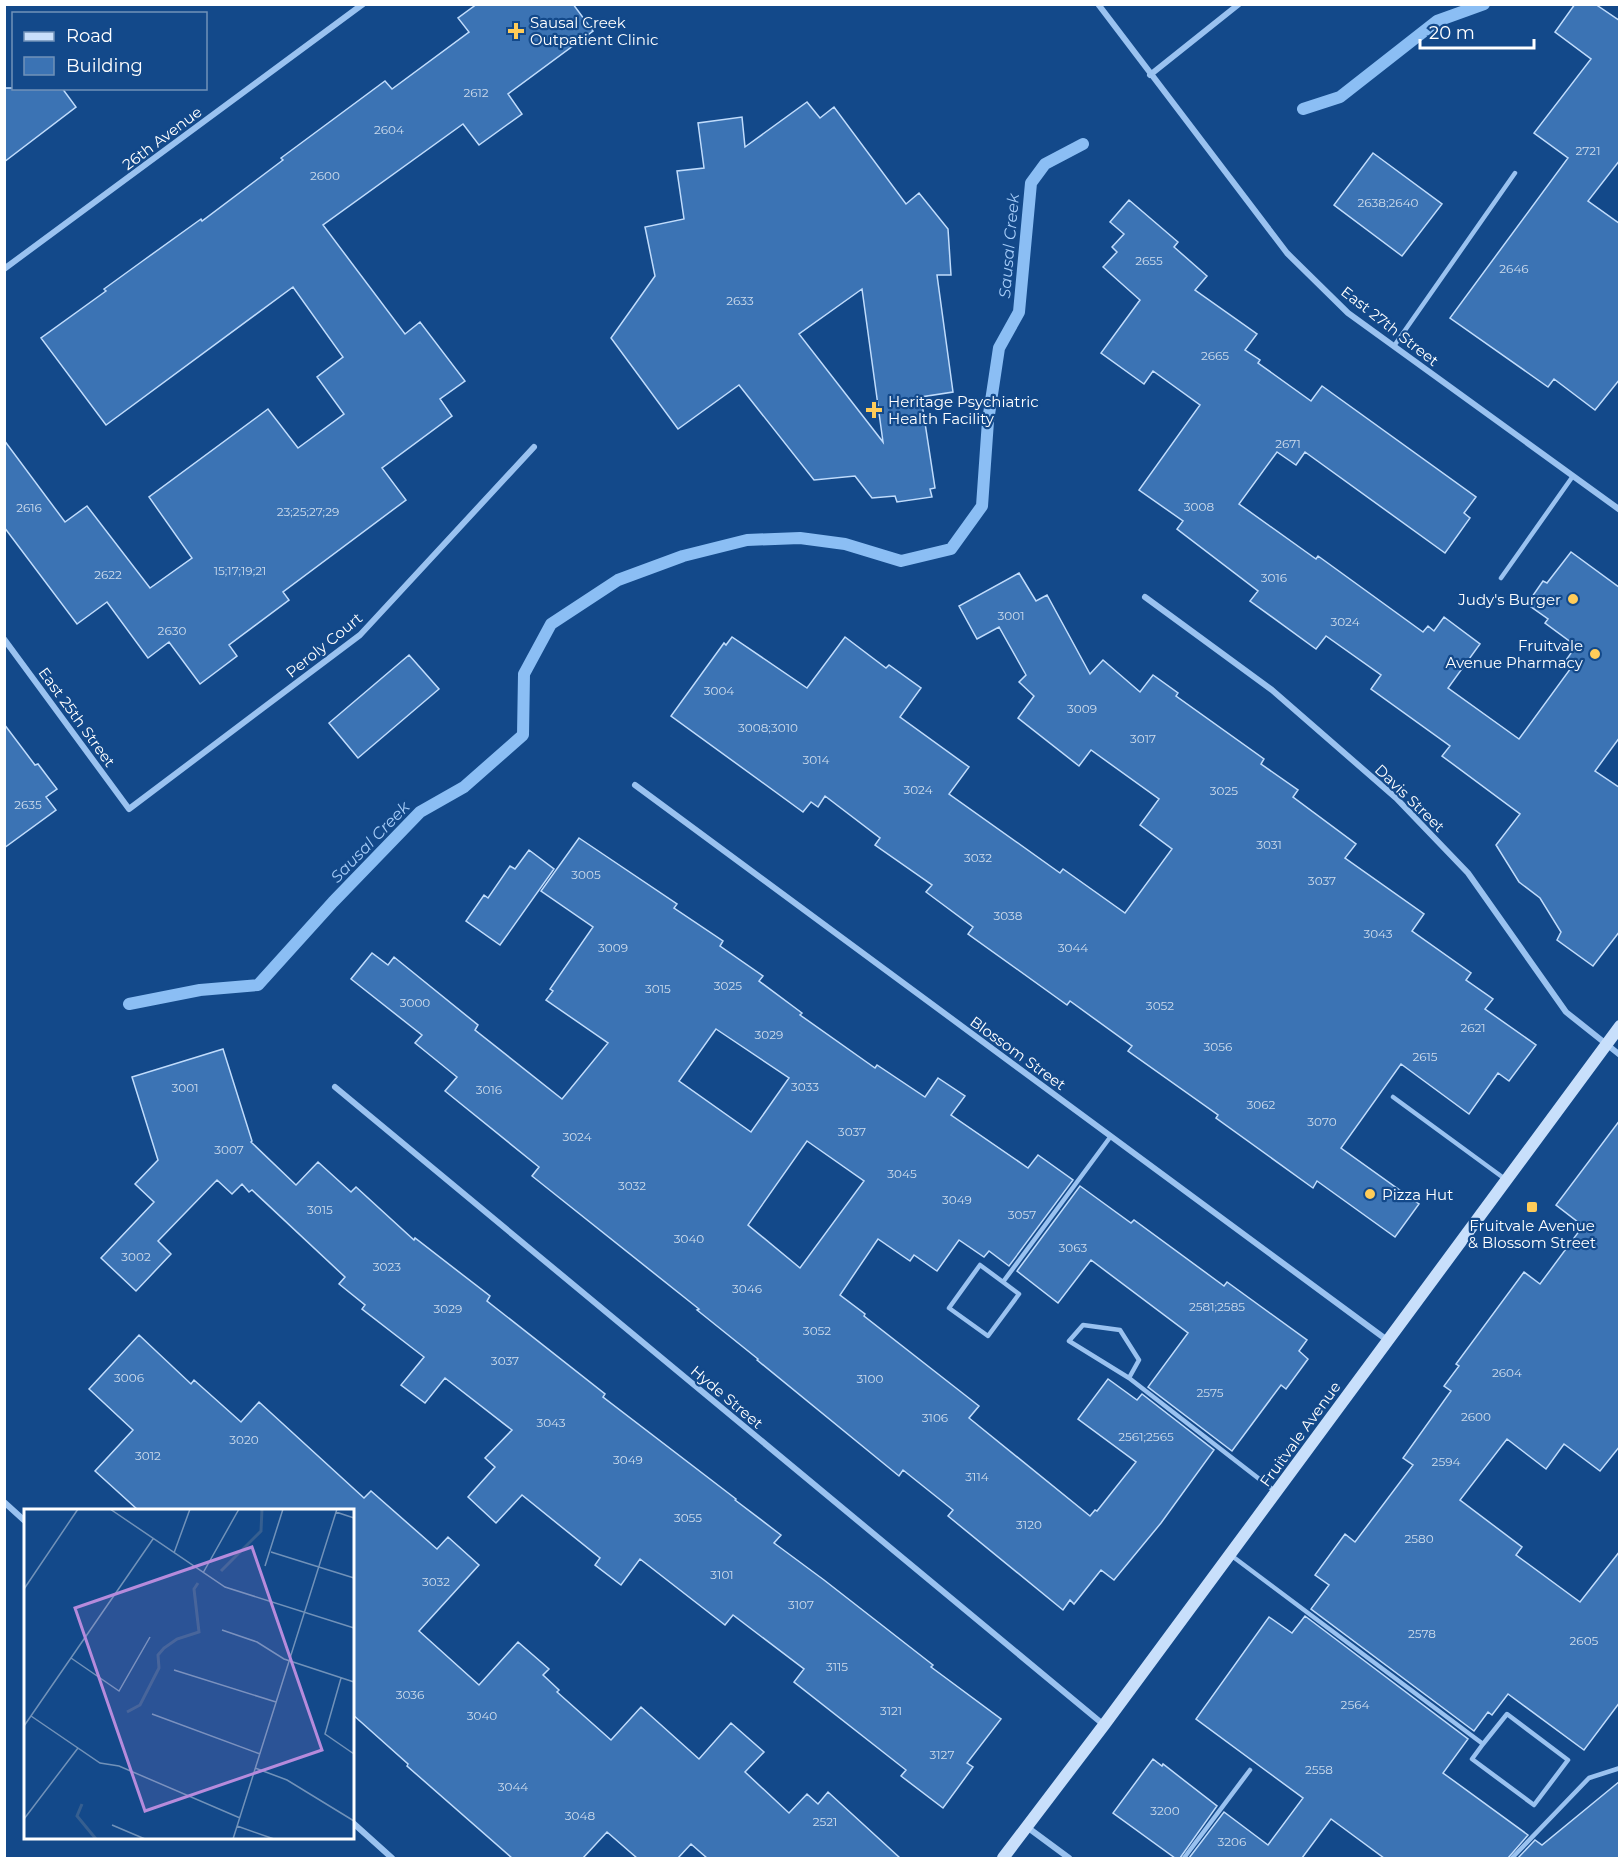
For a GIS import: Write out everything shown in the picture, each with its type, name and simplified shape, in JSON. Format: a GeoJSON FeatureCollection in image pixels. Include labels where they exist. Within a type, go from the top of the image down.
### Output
{"type":"FeatureCollection","features":[{"type":"Feature","properties":{"kind":"main road","name":"Fruitvale Avenue"},"geometry":{"type":"LineString","coordinates":[[1003,1858],[1104,1725],[1620,1026]]}},
{"type":"Feature","properties":{"kind":"street","name":"26th Avenue"},"geometry":{"type":"LineString","coordinates":[[4,269],[363,4]]}},
{"type":"Feature","properties":{"kind":"street","name":"East 27th Street"},"geometry":{"type":"LineString","coordinates":[[1098,4],[1287,253],[1348,313],[1620,510]]}},
{"type":"Feature","properties":{"kind":"street"},"geometry":{"type":"LineString","coordinates":[[1150,75],[1239,4]]}},
{"type":"Feature","properties":{"kind":"street","name":"Peroly Court"},"geometry":{"type":"LineString","coordinates":[[129,809],[360,634],[534,447]]}},
{"type":"Feature","properties":{"kind":"street","name":"Davis Street"},"geometry":{"type":"LineString","coordinates":[[1145,597],[1272,690],[1396,798],[1468,873],[1566,1012],[1620,1055]]}},
{"type":"Feature","properties":{"kind":"street","name":"East 25th Street"},"geometry":{"type":"LineString","coordinates":[[4,639],[129,809]]}},
{"type":"Feature","properties":{"kind":"street","name":"Blossom Street"},"geometry":{"type":"LineString","coordinates":[[635,785],[1387,1340]]}},
{"type":"Feature","properties":{"kind":"street","name":"Hyde Street"},"geometry":{"type":"LineString","coordinates":[[335,1087],[1104,1725]]}},
{"type":"Feature","properties":{"kind":"street"},"geometry":{"type":"LineString","coordinates":[[4,1502],[24,1520]]}},
{"type":"Feature","properties":{"kind":"street"},"geometry":{"type":"LineString","coordinates":[[354,1824],[392,1858]]}},
{"type":"Feature","properties":{"kind":"street"},"geometry":{"type":"LineString","coordinates":[[1027,1827],[1069,1858]]}},
{"type":"Feature","properties":{"kind":"lane"},"geometry":{"type":"LineString","coordinates":[[1394,346],[1515,173]]}},
{"type":"Feature","properties":{"kind":"lane"},"geometry":{"type":"LineString","coordinates":[[1501,578],[1573,476]]}},
{"type":"Feature","properties":{"kind":"lane"},"geometry":{"type":"LineString","coordinates":[[1393,1097],[1507,1180]]}},
{"type":"Feature","properties":{"kind":"lane"},"geometry":{"type":"LineString","coordinates":[[1003,1282],[1111,1136]]}},
{"type":"Feature","properties":{"kind":"lane"},"geometry":{"type":"LineString","coordinates":[[980,1265],[1003,1282],[1019,1294],[988,1336],[949,1308],[980,1265]]}},
{"type":"Feature","properties":{"kind":"lane"},"geometry":{"type":"LineString","coordinates":[[1129,1378],[1139,1360],[1120,1330],[1083,1325],[1069,1341],[1129,1378],[1276,1492]]}},
{"type":"Feature","properties":{"kind":"lane"},"geometry":{"type":"LineString","coordinates":[[1230,1554],[1483,1744]]}},
{"type":"Feature","properties":{"kind":"lane"},"geometry":{"type":"LineString","coordinates":[[1507,1713],[1568,1760],[1534,1805],[1472,1759],[1483,1744],[1507,1713]]}},
{"type":"Feature","properties":{"kind":"lane"},"geometry":{"type":"LineString","coordinates":[[1512,1858],[1589,1778],[1620,1768]]}},
{"type":"Feature","properties":{"kind":"lane"},"geometry":{"type":"LineString","coordinates":[[1184,1858],[1250,1770]]}},
{"type":"Feature","properties":{"kind":"building"},"geometry":{"type":"Polygon","coordinates":[[[477,4],[573,4],[593,31],[508,94],[522,114],[479,145],[463,124],[323,225],[405,334],[420,322],[465,381],[440,399],[452,416],[382,468],[406,500],[283,592],[289,600],[229,645],[237,656],[200,684],[169,642],[148,658],[107,602],[77,624],[4,527],[4,440],[65,522],[87,506],[150,588],[192,558],[149,497],[268,409],[298,448],[344,414],[317,377],[343,357],[293,287],[106,425],[41,338],[106,291],[104,289],[201,219],[202,221],[283,160],[281,158],[385,81],[392,89],[469,32],[458,18],[477,4]]]}},
{"type":"Feature","properties":{"kind":"building"},"geometry":{"type":"Polygon","coordinates":[[[1575,4],[1595,4],[1620,21],[1620,160],[1588,201],[1620,224],[1620,379],[1595,410],[1554,379],[1548,387],[1450,318],[1568,158],[1534,133],[1591,59],[1555,32],[1575,4]]]}},
{"type":"Feature","properties":{"kind":"building"},"geometry":{"type":"Polygon","coordinates":[[[4,88],[63,90],[76,107],[4,162],[4,88]]]}},
{"type":"Feature","properties":{"kind":"building"},"geometry":{"type":"Polygon","coordinates":[[[807,102],[820,118],[834,107],[906,204],[919,193],[948,229],[951,275],[937,275],[953,392],[921,397],[935,488],[930,489],[932,497],[897,502],[895,496],[872,498],[855,476],[814,480],[739,385],[678,429],[611,338],[655,276],[645,227],[684,219],[677,171],[704,168],[698,123],[742,117],[745,147],[807,102]],[[862,289],[799,334],[883,442],[862,289]]]}},
{"type":"Feature","properties":{"kind":"building"},"geometry":{"type":"Polygon","coordinates":[[[1373,153],[1442,204],[1402,256],[1334,205],[1373,153]]]}},
{"type":"Feature","properties":{"kind":"building"},"geometry":{"type":"Polygon","coordinates":[[[1129,200],[1178,242],[1174,247],[1207,276],[1195,290],[1257,334],[1245,350],[1260,360],[1258,363],[1311,401],[1322,386],[1476,497],[1464,513],[1470,518],[1445,553],[1305,452],[1296,465],[1277,452],[1239,504],[1316,559],[1318,556],[1423,632],[1428,626],[1434,631],[1444,617],[1480,644],[1448,688],[1519,739],[1571,668],[1564,663],[1576,646],[1545,623],[1548,619],[1527,604],[1543,581],[1547,583],[1571,552],[1620,588],[1620,737],[1595,771],[1620,788],[1620,931],[1593,966],[1557,940],[1561,932],[1540,898],[1519,882],[1496,845],[1520,814],[1442,756],[1450,746],[1371,689],[1381,675],[1326,636],[1316,649],[1250,601],[1258,591],[1177,529],[1183,521],[1139,490],[1200,405],[1153,371],[1144,384],[1101,353],[1140,300],[1103,267],[1117,252],[1112,247],[1124,234],[1110,222],[1129,200]]]}},
{"type":"Feature","properties":{"kind":"building"},"geometry":{"type":"Polygon","coordinates":[[[1019,573],[1036,601],[1047,595],[1090,674],[1103,660],[1140,692],[1153,675],[1178,693],[1176,696],[1264,759],[1261,764],[1298,790],[1293,797],[1356,844],[1345,858],[1424,914],[1412,931],[1471,973],[1466,980],[1493,999],[1485,1009],[1536,1045],[1509,1081],[1498,1073],[1469,1114],[1401,1064],[1341,1148],[1419,1204],[1395,1237],[1317,1181],[1313,1188],[1216,1118],[1218,1115],[1128,1051],[1132,1046],[1070,1001],[1067,1005],[968,934],[973,927],[926,892],[932,885],[875,845],[880,838],[825,796],[818,807],[811,802],[803,812],[671,716],[724,643],[726,645],[732,637],[807,688],[845,637],[886,668],[889,665],[921,688],[900,717],[969,767],[949,794],[1060,873],[1063,869],[1125,913],[1172,849],[1140,825],[1159,799],[1091,750],[1079,766],[1018,718],[1034,696],[1019,682],[1026,675],[999,627],[977,639],[959,606],[1019,573]]]}},
{"type":"Feature","properties":{"kind":"building"},"geometry":{"type":"Polygon","coordinates":[[[409,655],[439,689],[358,758],[329,723],[409,655]]]}},
{"type":"Feature","properties":{"kind":"building"},"geometry":{"type":"Polygon","coordinates":[[[4,724],[35,765],[38,764],[57,789],[46,797],[56,810],[4,848],[4,724]]]}},
{"type":"Feature","properties":{"kind":"building"},"geometry":{"type":"Polygon","coordinates":[[[579,838],[677,904],[674,908],[723,941],[720,946],[763,976],[759,981],[802,1013],[800,1015],[875,1068],[877,1065],[925,1097],[938,1078],[965,1096],[951,1115],[1028,1168],[1038,1155],[1073,1180],[1009,1266],[989,1251],[984,1257],[959,1240],[937,1271],[914,1255],[910,1261],[878,1239],[840,1295],[979,1406],[969,1418],[1090,1516],[1095,1510],[1097,1511],[1136,1462],[1078,1419],[1108,1379],[1137,1400],[1142,1394],[1214,1450],[1161,1523],[1114,1580],[1101,1570],[1074,1604],[1070,1600],[1063,1610],[948,1516],[953,1510],[903,1470],[899,1476],[697,1310],[699,1309],[532,1176],[539,1167],[445,1091],[457,1077],[415,1043],[422,1035],[351,979],[372,953],[388,965],[394,957],[478,1025],[475,1030],[562,1099],[608,1043],[546,1000],[553,991],[550,989],[593,927],[541,891],[579,838]],[[716,1029],[679,1081],[751,1132],[789,1078],[716,1029]],[[807,1141],[748,1225],[800,1268],[864,1181],[807,1141]]]}},
{"type":"Feature","properties":{"kind":"building"},"geometry":{"type":"Polygon","coordinates":[[[529,850],[554,869],[500,945],[466,921],[484,895],[488,898],[510,866],[515,869],[529,850]]]}},
{"type":"Feature","properties":{"kind":"building"},"geometry":{"type":"Polygon","coordinates":[[[223,1049],[251,1142],[296,1185],[318,1162],[351,1192],[356,1187],[414,1240],[415,1238],[490,1296],[487,1301],[605,1394],[603,1397],[781,1535],[774,1543],[1001,1719],[967,1763],[973,1767],[943,1808],[901,1776],[906,1770],[794,1682],[804,1669],[733,1615],[725,1625],[640,1559],[621,1585],[595,1565],[600,1558],[522,1495],[496,1523],[468,1497],[495,1467],[485,1458],[512,1430],[445,1378],[425,1403],[401,1385],[424,1357],[362,1309],[365,1305],[339,1284],[345,1277],[252,1190],[249,1192],[242,1184],[232,1194],[217,1180],[158,1241],[171,1254],[136,1291],[101,1258],[154,1202],[135,1184],[158,1160],[132,1077],[223,1049]]]}},
{"type":"Feature","properties":{"kind":"building"},"geometry":{"type":"Polygon","coordinates":[[[1620,1120],[1620,1446],[1600,1471],[1564,1444],[1546,1469],[1507,1439],[1460,1500],[1522,1547],[1516,1555],[1580,1602],[1620,1551],[1620,1702],[1584,1750],[1508,1694],[1492,1715],[1488,1712],[1474,1731],[1311,1609],[1329,1585],[1315,1575],[1345,1534],[1355,1542],[1413,1465],[1403,1458],[1451,1391],[1444,1386],[1459,1366],[1456,1364],[1524,1272],[1540,1284],[1583,1226],[1556,1205],[1620,1120]]]}},
{"type":"Feature","properties":{"kind":"building"},"geometry":{"type":"Polygon","coordinates":[[[1080,1186],[1131,1223],[1134,1220],[1224,1286],[1227,1282],[1307,1340],[1299,1351],[1308,1359],[1286,1389],[1281,1385],[1232,1451],[1148,1387],[1188,1333],[1091,1260],[1058,1303],[1017,1271],[1080,1186]]]}},
{"type":"Feature","properties":{"kind":"building"},"geometry":{"type":"Polygon","coordinates":[[[139,1335],[191,1384],[194,1380],[241,1422],[259,1402],[364,1498],[371,1491],[437,1549],[448,1537],[479,1565],[419,1631],[479,1685],[518,1642],[549,1669],[543,1675],[559,1690],[557,1692],[611,1740],[641,1707],[699,1759],[731,1723],[764,1752],[745,1772],[789,1813],[807,1794],[818,1804],[828,1792],[900,1858],[707,1858],[691,1844],[678,1858],[637,1858],[607,1832],[583,1858],[512,1858],[407,1766],[408,1764],[354,1716],[354,1509],[137,1509],[95,1471],[133,1430],[89,1389],[139,1335]]]}},
{"type":"Feature","properties":{"kind":"building"},"geometry":{"type":"Polygon","coordinates":[[[1305,1616],[1468,1739],[1443,1773],[1528,1835],[1508,1858],[1384,1858],[1331,1819],[1302,1858],[1189,1858],[1224,1812],[1268,1845],[1303,1798],[1196,1719],[1269,1617],[1292,1633],[1305,1616]]]}},
{"type":"Feature","properties":{"kind":"building"},"geometry":{"type":"Polygon","coordinates":[[[1153,1759],[1162,1766],[1163,1764],[1217,1806],[1180,1858],[1175,1858],[1113,1813],[1153,1759]]]}},
{"type":"Feature","properties":{"kind":"building"},"geometry":{"type":"Polygon","coordinates":[[[1620,1781],[1620,1858],[1518,1858],[1535,1840],[1542,1845],[1620,1781]]]}},
{"type":"Feature","properties":{"kind":"waterway","name":"Sausal Creek"},"geometry":{"type":"LineString","coordinates":[[1303,109],[1340,97],[1437,21],[1484,4]]}},
{"type":"Feature","properties":{"kind":"waterway","name":"Sausal Creek"},"geometry":{"type":"LineString","coordinates":[[129,1004],[200,990],[258,985],[333,902],[420,812],[464,787],[523,735],[524,674],[551,624],[618,580],[683,556],[747,540],[800,538],[845,544],[901,561],[951,549],[982,506],[988,421],[999,348],[1019,312],[1031,183],[1045,164],[1083,144]]}},
{"type":"Feature","properties":{"kind":"place","name":"Sausal Creek Outpatient Clinic"},"geometry":{"type":"Point","coordinates":[516,31]}},
{"type":"Feature","properties":{"kind":"place","name":"Heritage Psychiatric Health Facility"},"geometry":{"type":"Point","coordinates":[874,410]}},
{"type":"Feature","properties":{"kind":"place","name":"Judy's Burger"},"geometry":{"type":"Point","coordinates":[1573,599]}},
{"type":"Feature","properties":{"kind":"place","name":"Fruitvale Avenue Pharmacy"},"geometry":{"type":"Point","coordinates":[1595,654]}},
{"type":"Feature","properties":{"kind":"place","name":"Pizza Hut"},"geometry":{"type":"Point","coordinates":[1370,1194]}},
{"type":"Feature","properties":{"kind":"place","name":"Fruitvale Avenue & Blossom Street"},"geometry":{"type":"Point","coordinates":[1532,1207]}}]}
